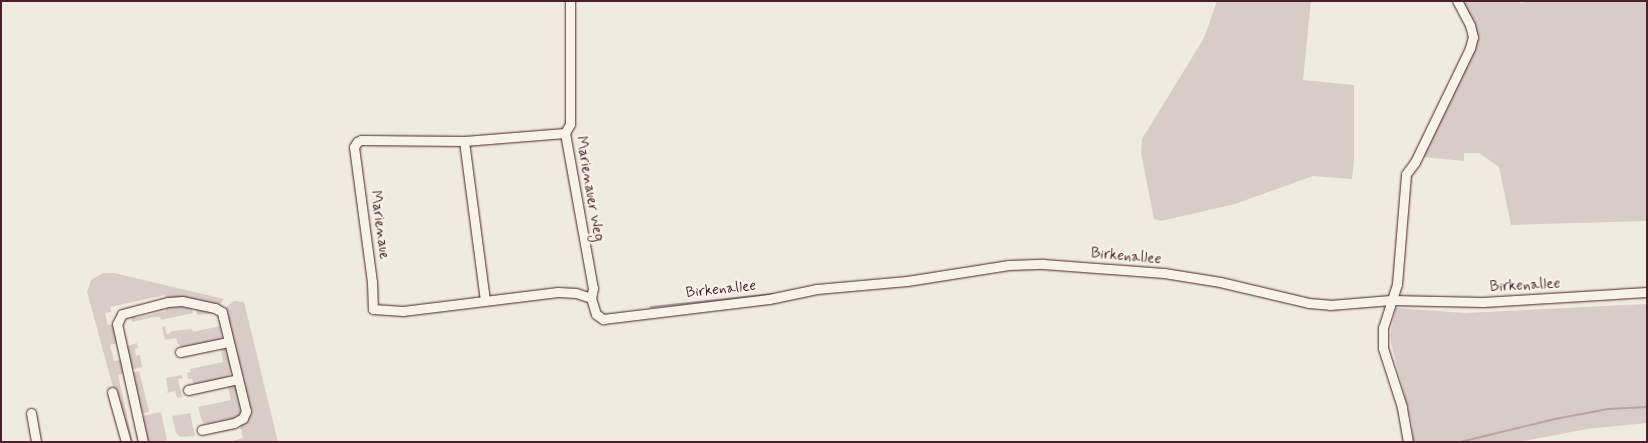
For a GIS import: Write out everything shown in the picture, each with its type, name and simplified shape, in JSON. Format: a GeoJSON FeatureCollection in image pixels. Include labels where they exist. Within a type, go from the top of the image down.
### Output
{"type":"FeatureCollection","features":[{"type":"Feature","properties":{"kind":"street","name":"Marienauer Weg"},"geometry":{"type":"LineString","coordinates":[[570,1],[570,124],[565,133],[593,288],[591,298],[596,314],[603,319]]}},
{"type":"Feature","properties":{"kind":"street"},"geometry":{"type":"LineString","coordinates":[[1408,442],[1402,408],[1383,348],[1383,328],[1397,284],[1406,174],[1415,162],[1470,48],[1473,37],[1470,25],[1457,1]]}},
{"type":"Feature","properties":{"kind":"street","name":"Marienaue"},"geometry":{"type":"LineString","coordinates":[[565,133],[464,141],[361,140],[355,145],[372,282],[373,309],[403,311],[474,304],[485,300],[558,292],[576,293],[591,298]]}},
{"type":"Feature","properties":{"kind":"street"},"geometry":{"type":"LineString","coordinates":[[464,141],[485,300]]}},
{"type":"Feature","properties":{"kind":"street","name":"Birkenallee"},"geometry":{"type":"LineString","coordinates":[[603,319],[770,299],[817,289],[907,281],[1009,265],[1043,264],[1164,273],[1220,282],[1309,303],[1336,305],[1391,300],[1483,302],[1647,292]]}},
{"type":"Feature","properties":{"kind":"street"},"geometry":{"type":"LineString","coordinates":[[143,442],[118,329],[119,318],[122,314],[176,301],[215,308],[222,312],[245,406],[243,418],[202,430]]}},
{"type":"Feature","properties":{"kind":"street"},"geometry":{"type":"LineString","coordinates":[[180,352],[228,342]]}},
{"type":"Feature","properties":{"kind":"street"},"geometry":{"type":"LineString","coordinates":[[188,390],[238,379]]}},
{"type":"Feature","properties":{"kind":"street"},"geometry":{"type":"LineString","coordinates":[[112,392],[126,442]]}},
{"type":"Feature","properties":{"kind":"street"},"geometry":{"type":"LineString","coordinates":[[31,412],[36,442]]}},
{"type":"Feature","properties":{"kind":"shaded area"},"geometry":{"type":"Polygon","coordinates":[[[1217,1],[1311,1],[1303,80],[1354,85],[1354,160],[1352,179],[1313,176],[1235,204],[1161,221],[1154,219],[1141,153],[1142,139],[1204,38],[1217,1]]]}},
{"type":"Feature","properties":{"kind":"shaded area"},"geometry":{"type":"Polygon","coordinates":[[[1462,1],[1518,1],[1521,3],[1531,1],[1647,1],[1647,221],[1511,225],[1499,167],[1479,153],[1464,153],[1464,161],[1423,157],[1475,44],[1468,12],[1462,1]]]}},
{"type":"Feature","properties":{"kind":"shaded area"},"geometry":{"type":"Polygon","coordinates":[[[103,273],[114,273],[224,299],[219,306],[166,300],[165,295],[110,307],[111,312],[105,313],[108,325],[114,324],[118,343],[110,345],[114,361],[121,360],[124,373],[118,375],[133,442],[128,442],[87,292],[91,280],[103,273]]]}},
{"type":"Feature","properties":{"kind":"shaded area"},"geometry":{"type":"Polygon","coordinates":[[[234,301],[244,302],[278,442],[229,442],[243,438],[240,425],[244,422],[223,310],[234,301]]]}},
{"type":"Feature","properties":{"kind":"shaded area"},"geometry":{"type":"Polygon","coordinates":[[[1647,304],[1647,423],[1587,429],[1519,442],[1413,442],[1412,424],[1391,343],[1390,335],[1396,308],[1465,313],[1647,304]]]}},
{"type":"Feature","properties":{"kind":"shaded area"},"geometry":{"type":"Polygon","coordinates":[[[172,305],[191,305],[193,313],[161,320],[160,317],[154,317],[132,322],[131,315],[134,314],[136,318],[166,311],[166,307],[172,305]]]}},
{"type":"Feature","properties":{"kind":"shaded area"},"geometry":{"type":"Polygon","coordinates":[[[195,306],[218,312],[222,337],[218,342],[184,348],[178,344],[176,338],[165,340],[162,327],[165,326],[167,335],[172,331],[192,329],[193,332],[220,326],[217,313],[197,315],[195,306]]]}},
{"type":"Feature","properties":{"kind":"shaded area"},"geometry":{"type":"Polygon","coordinates":[[[137,343],[138,348],[135,349],[136,356],[140,355],[142,367],[130,370],[125,347],[137,343]]]}},
{"type":"Feature","properties":{"kind":"shaded area"},"geometry":{"type":"Polygon","coordinates":[[[226,347],[232,371],[227,379],[194,384],[192,379],[188,379],[187,373],[191,372],[190,369],[223,362],[221,349],[216,348],[226,347]]]}},
{"type":"Feature","properties":{"kind":"shaded area"},"geometry":{"type":"Polygon","coordinates":[[[139,371],[149,412],[141,414],[131,373],[139,371]]]}},
{"type":"Feature","properties":{"kind":"shaded area"},"geometry":{"type":"Polygon","coordinates":[[[182,375],[183,378],[178,379],[182,397],[177,398],[175,391],[167,393],[166,378],[182,375]]]}},
{"type":"Feature","properties":{"kind":"shaded area"},"geometry":{"type":"Polygon","coordinates":[[[235,385],[243,408],[238,418],[205,424],[202,421],[198,407],[231,400],[228,387],[223,386],[235,385]]]}},
{"type":"Feature","properties":{"kind":"shaded area"},"geometry":{"type":"Polygon","coordinates":[[[161,412],[167,440],[148,442],[142,416],[161,412]]]}},
{"type":"Feature","properties":{"kind":"shaded area"},"geometry":{"type":"Polygon","coordinates":[[[190,413],[195,436],[180,437],[176,433],[172,416],[190,413]]]}},
{"type":"Feature","properties":{"kind":"waterway"},"geometry":{"type":"LineString","coordinates":[[651,307],[773,294]]}},
{"type":"Feature","properties":{"kind":"waterway"},"geometry":{"type":"LineString","coordinates":[[1460,442],[1555,419],[1608,409],[1647,407]]}}]}
